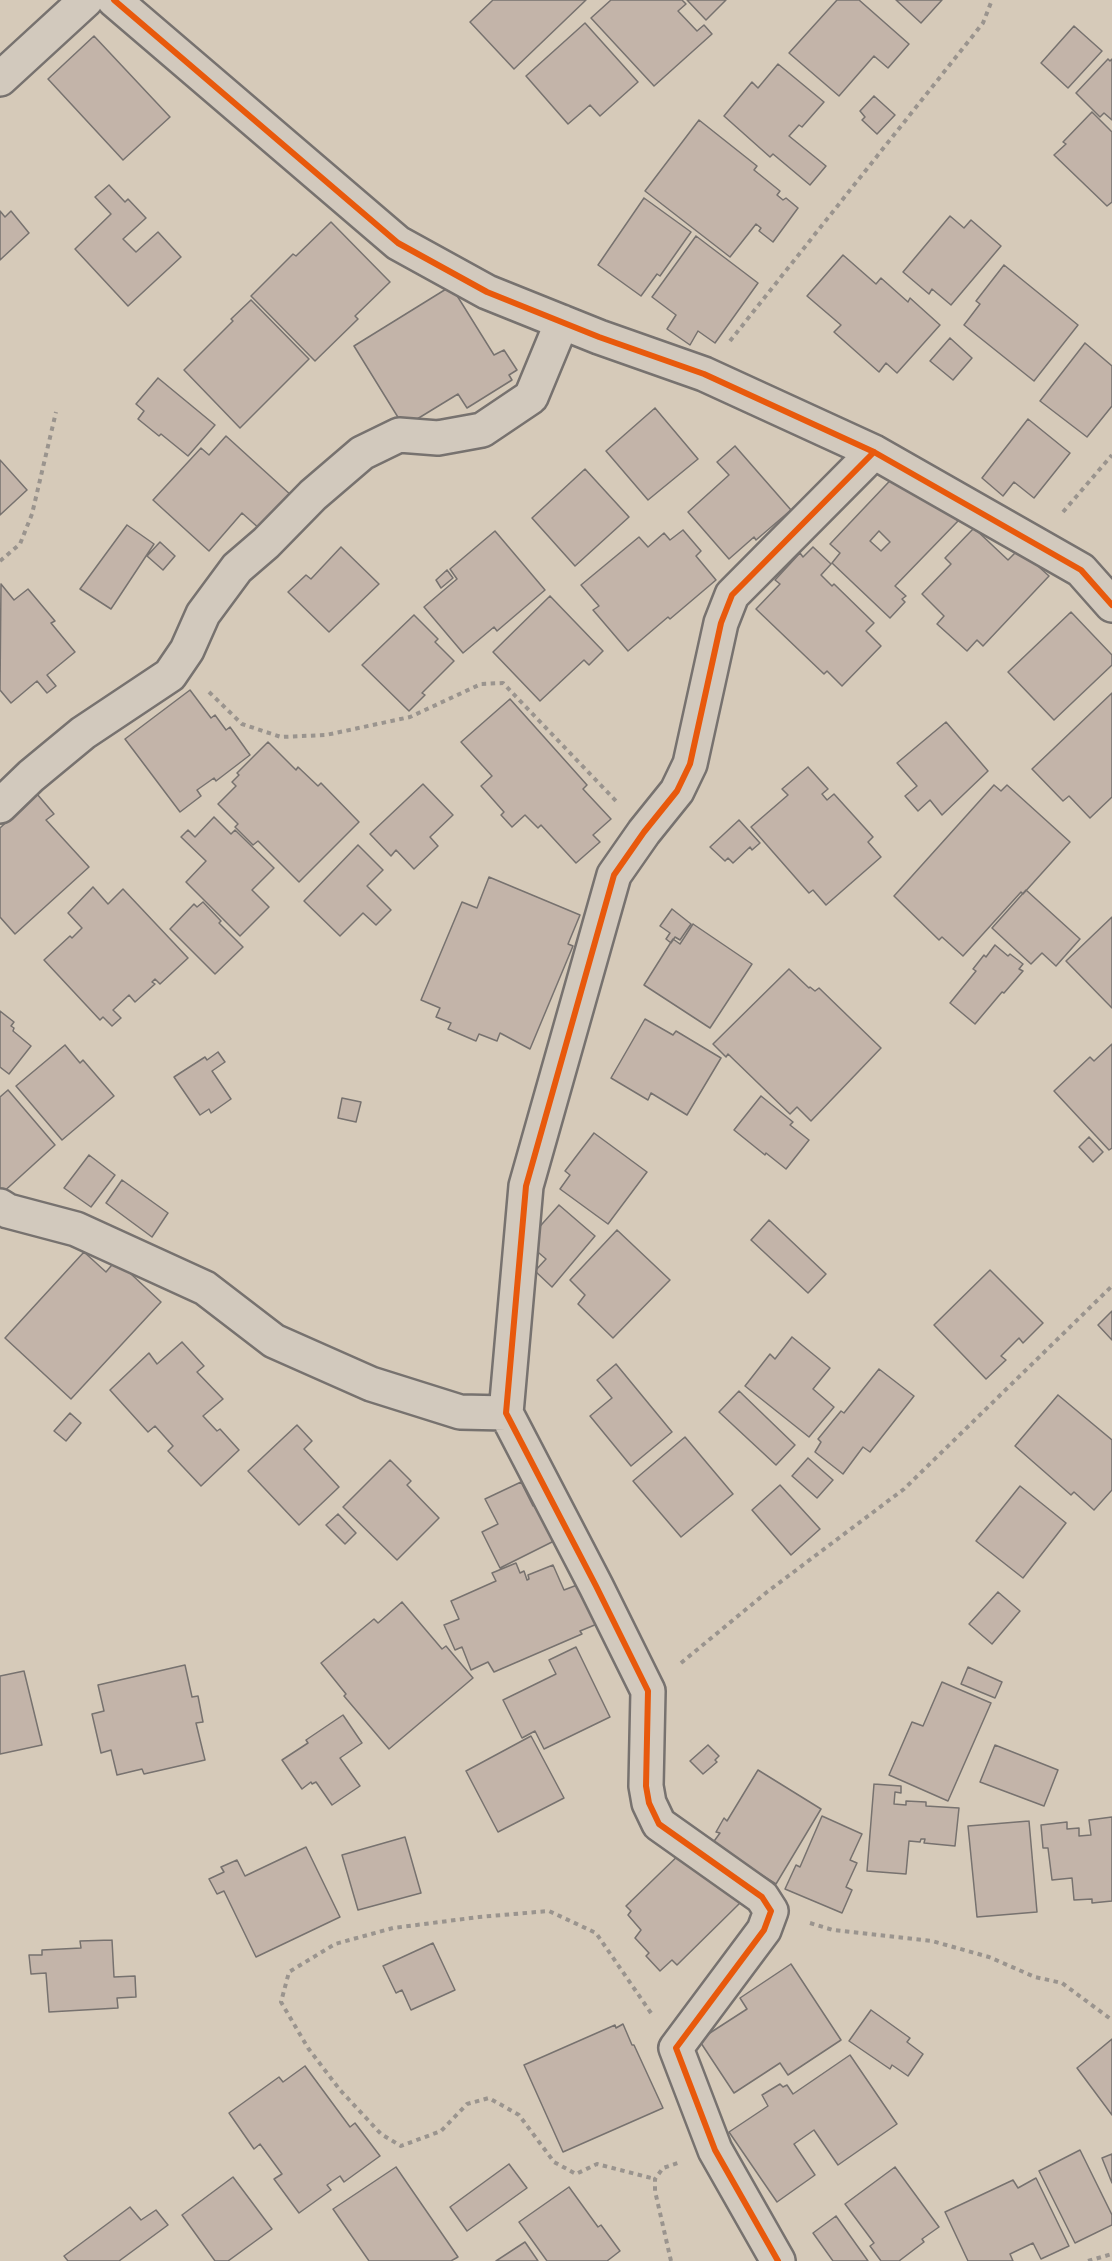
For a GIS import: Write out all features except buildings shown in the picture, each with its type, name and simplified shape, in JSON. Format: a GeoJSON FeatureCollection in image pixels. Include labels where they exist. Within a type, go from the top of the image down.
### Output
{"type":"FeatureCollection","features":[{"type":"Feature","properties":{"kind":"street"},"geometry":{"type":"LineString","coordinates":[[0,79],[86,0]]}},
{"type":"Feature","properties":{"kind":"street"},"geometry":{"type":"LineString","coordinates":[[114,0],[398,243],[487,292],[704,374],[874,452],[1082,570],[1112,605]]}},
{"type":"Feature","properties":{"kind":"street"},"geometry":{"type":"LineString","coordinates":[[0,806],[31,776],[84,733],[170,675],[187,650],[203,614],[237,568],[362,453],[399,435],[438,438],[482,430],[531,398],[562,322]]}},
{"type":"Feature","properties":{"kind":"street"},"geometry":{"type":"LineString","coordinates":[[778,2261],[715,2150],[676,2048],[764,1930],[771,1911],[762,1897],[659,1824],[649,1803],[646,1786],[648,1690],[506,1413],[526,1186],[614,875],[644,832],[677,792],[690,764],[721,623],[732,595],[874,452]]}},
{"type":"Feature","properties":{"kind":"street"},"geometry":{"type":"LineString","coordinates":[[0,1206],[8,1211],[76,1229],[205,1288],[274,1341],[371,1384],[460,1412],[506,1413]]}},
{"type":"Feature","properties":{"kind":"path"},"geometry":{"type":"LineString","coordinates":[[704,374],[983,24],[992,0]]}},
{"type":"Feature","properties":{"kind":"path"},"geometry":{"type":"LineString","coordinates":[[0,561],[20,544],[32,514],[56,412]]}},
{"type":"Feature","properties":{"kind":"path"},"geometry":{"type":"LineString","coordinates":[[1037,545],[1112,455]]}},
{"type":"Feature","properties":{"kind":"path"},"geometry":{"type":"LineString","coordinates":[[170,675],[214,694],[242,724],[281,737],[327,735],[410,717],[481,684],[503,683],[644,832]]}},
{"type":"Feature","properties":{"kind":"path"},"geometry":{"type":"LineString","coordinates":[[648,1690],[767,1592],[904,1489],[1112,1286]]}},
{"type":"Feature","properties":{"kind":"path"},"geometry":{"type":"LineString","coordinates":[[655,2179],[597,2164],[576,2174],[554,2162],[519,2115],[489,2098],[467,2104],[441,2131],[401,2146],[381,2134],[340,2090],[308,2048],[281,2002],[289,1972],[335,1944],[393,1928],[549,1911],[596,1933],[676,2048]]}},
{"type":"Feature","properties":{"kind":"path"},"geometry":{"type":"LineString","coordinates":[[771,1911],[833,1930],[932,1941],[989,1957],[1035,1977],[1062,1983],[1112,2020]]}},
{"type":"Feature","properties":{"kind":"path"},"geometry":{"type":"LineString","coordinates":[[671,2261],[655,2191],[655,2179],[663,2168],[715,2150]]}},
{"type":"Feature","properties":{"kind":"path"},"geometry":{"type":"LineString","coordinates":[[1088,2261],[1112,2254]]}},
{"type":"Feature","properties":{"kind":"cycle path"},"geometry":{"type":"LineString","coordinates":[[114,0],[398,243],[487,292],[599,337],[704,374],[874,452],[1081,570],[1112,605]]}},
{"type":"Feature","properties":{"kind":"cycle path"},"geometry":{"type":"LineString","coordinates":[[778,2261],[715,2150],[676,2048],[764,1930],[771,1911],[762,1897],[659,1824],[649,1803],[646,1786],[648,1691],[506,1413],[526,1186],[614,875],[644,832],[677,791],[690,764],[721,623],[732,595],[874,452]]}}]}
